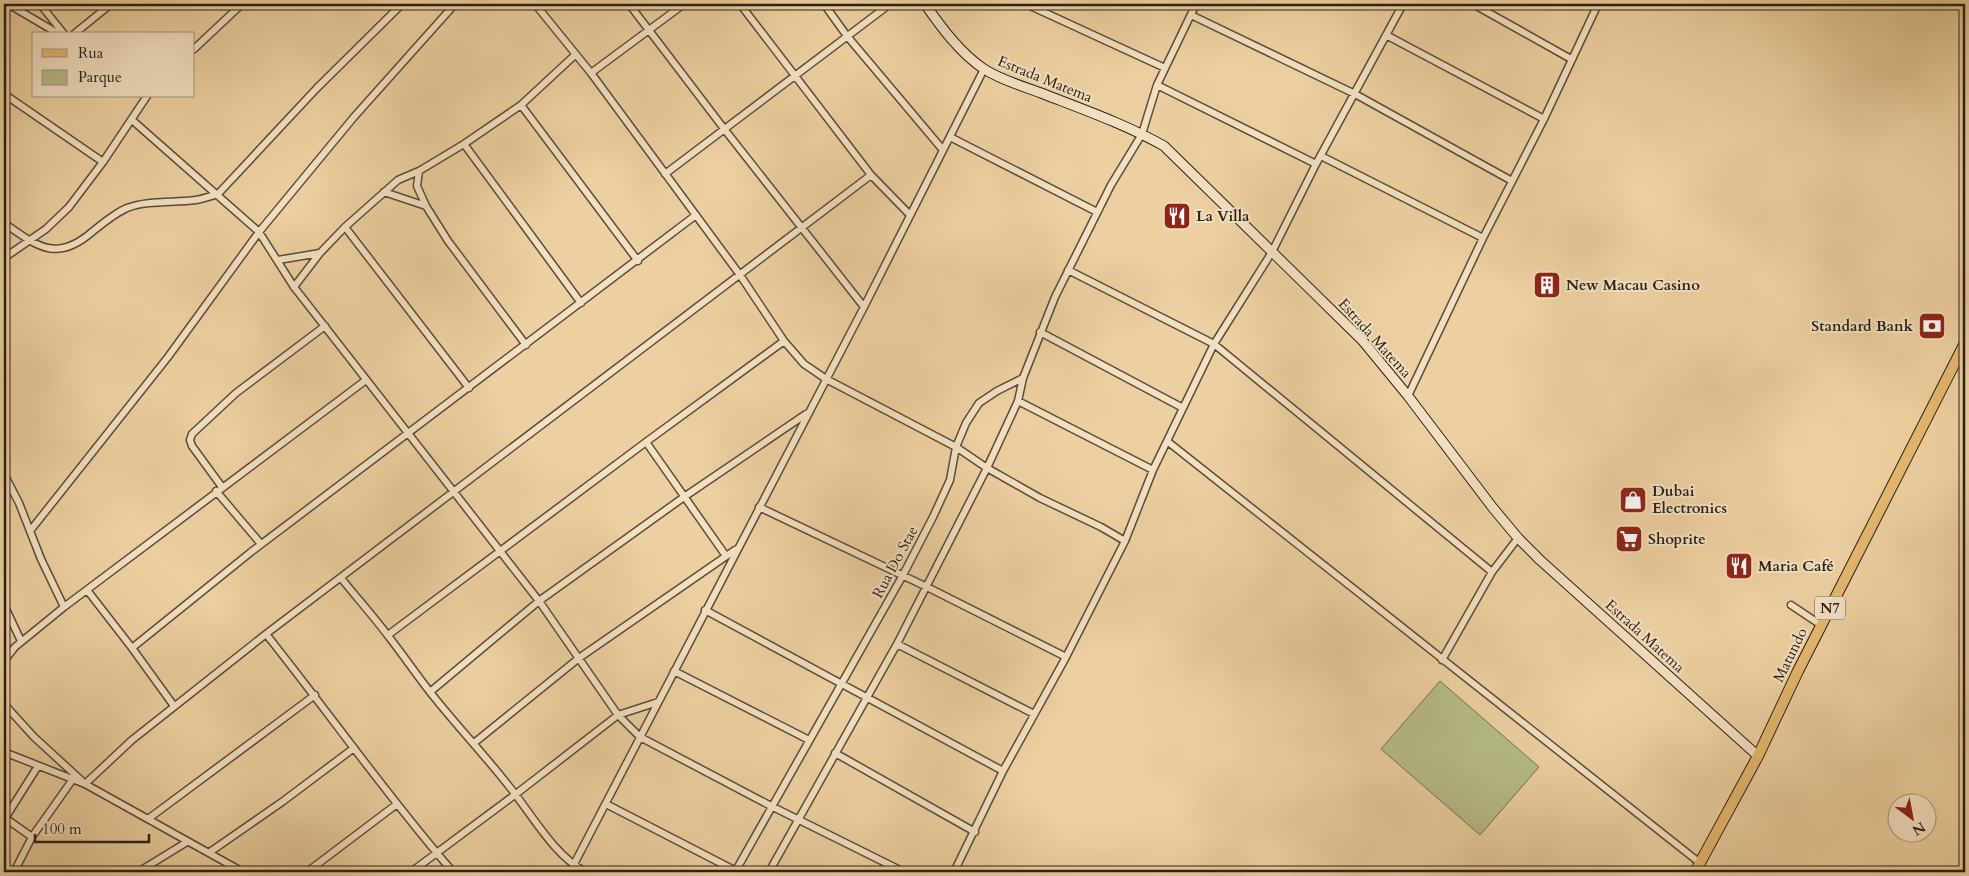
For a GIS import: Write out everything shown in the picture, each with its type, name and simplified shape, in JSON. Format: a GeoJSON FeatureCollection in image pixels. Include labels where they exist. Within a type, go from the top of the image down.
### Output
{"type":"FeatureCollection","features":[{"type":"Feature","properties":{"kind":"main road","name":"Matundo"},"geometry":{"type":"LineString","coordinates":[[1697,868],[1758,756],[1821,625],[1965,343]]}},
{"type":"Feature","properties":{"kind":"street"},"geometry":{"type":"LineString","coordinates":[[8,4],[56,32]]}},
{"type":"Feature","properties":{"kind":"street"},"geometry":{"type":"LineString","coordinates":[[40,4],[62,32]]}},
{"type":"Feature","properties":{"kind":"street"},"geometry":{"type":"LineString","coordinates":[[76,32],[111,4]]}},
{"type":"Feature","properties":{"kind":"street"},"geometry":{"type":"LineString","coordinates":[[195,48],[242,4]]}},
{"type":"Feature","properties":{"kind":"street"},"geometry":{"type":"LineString","coordinates":[[4,223],[28,241],[54,250],[67,247],[84,239],[126,208],[164,202],[197,200],[218,194],[316,88],[402,4]]}},
{"type":"Feature","properties":{"kind":"street"},"geometry":{"type":"LineString","coordinates":[[30,532],[168,357],[259,232],[354,117],[455,4]]}},
{"type":"Feature","properties":{"kind":"street"},"geometry":{"type":"LineString","coordinates":[[535,4],[592,73],[740,275],[784,341],[804,364],[826,379],[956,447],[987,468],[1040,498],[1095,524],[1125,541]]}},
{"type":"Feature","properties":{"kind":"street"},"geometry":{"type":"LineString","coordinates":[[629,4],[864,307]]}},
{"type":"Feature","properties":{"kind":"street"},"geometry":{"type":"LineString","coordinates":[[592,73],[684,4]]}},
{"type":"Feature","properties":{"kind":"street"},"geometry":{"type":"LineString","coordinates":[[740,4],[871,175],[910,215]]}},
{"type":"Feature","properties":{"kind":"street"},"geometry":{"type":"LineString","coordinates":[[824,4],[847,36],[943,150]]}},
{"type":"Feature","properties":{"kind":"street"},"geometry":{"type":"LineString","coordinates":[[665,174],[890,4]]}},
{"type":"Feature","properties":{"kind":"street","name":"Estrada Matema"},"geometry":{"type":"LineString","coordinates":[[925,4],[943,29],[984,69],[1142,134],[1164,146],[1362,340],[1518,538],[1758,756]]}},
{"type":"Feature","properties":{"kind":"street"},"geometry":{"type":"LineString","coordinates":[[1026,4],[1165,68]]}},
{"type":"Feature","properties":{"kind":"street"},"geometry":{"type":"LineString","coordinates":[[1186,4],[1355,94],[1512,181]]}},
{"type":"Feature","properties":{"kind":"street"},"geometry":{"type":"LineString","coordinates":[[954,872],[1003,771],[1066,657],[1125,541],[1153,470],[1214,344],[1272,252],[1316,164],[1403,4]]}},
{"type":"Feature","properties":{"kind":"street"},"geometry":{"type":"LineString","coordinates":[[1473,4],[1571,59]]}},
{"type":"Feature","properties":{"kind":"street"},"geometry":{"type":"LineString","coordinates":[[1408,396],[1483,238],[1544,119],[1598,4]]}},
{"type":"Feature","properties":{"kind":"street"},"geometry":{"type":"LineString","coordinates":[[769,872],[897,644],[987,468],[1018,401],[1023,378],[1040,332],[1110,185],[1142,134],[1157,85],[1194,9]]}},
{"type":"Feature","properties":{"kind":"street"},"geometry":{"type":"LineString","coordinates":[[1386,34],[1544,119]]}},
{"type":"Feature","properties":{"kind":"street"},"geometry":{"type":"LineString","coordinates":[[294,287],[320,253],[345,227],[398,180],[420,171],[521,105],[575,54]]}},
{"type":"Feature","properties":{"kind":"street"},"geometry":{"type":"LineString","coordinates":[[572,869],[864,307],[984,69]]}},
{"type":"Feature","properties":{"kind":"street"},"geometry":{"type":"LineString","coordinates":[[1157,85],[1316,164]]}},
{"type":"Feature","properties":{"kind":"street"},"geometry":{"type":"LineString","coordinates":[[4,94],[103,162]]}},
{"type":"Feature","properties":{"kind":"street"},"geometry":{"type":"LineString","coordinates":[[4,258],[46,228],[69,207],[103,162],[132,120],[144,98]]}},
{"type":"Feature","properties":{"kind":"street"},"geometry":{"type":"LineString","coordinates":[[521,105],[638,261]]}},
{"type":"Feature","properties":{"kind":"street"},"geometry":{"type":"LineString","coordinates":[[132,120],[259,232],[294,287],[539,601],[618,715],[640,737],[771,806],[904,872]]}},
{"type":"Feature","properties":{"kind":"street"},"geometry":{"type":"LineString","coordinates":[[950,137],[1097,212]]}},
{"type":"Feature","properties":{"kind":"street"},"geometry":{"type":"LineString","coordinates":[[464,144],[581,303]]}},
{"type":"Feature","properties":{"kind":"street"},"geometry":{"type":"LineString","coordinates":[[1321,156],[1432,214],[1483,238]]}},
{"type":"Feature","properties":{"kind":"street"},"geometry":{"type":"LineString","coordinates":[[420,171],[417,186],[426,206],[448,240],[526,345]]}},
{"type":"Feature","properties":{"kind":"street"},"geometry":{"type":"LineString","coordinates":[[85,784],[132,740],[266,634],[871,175]]}},
{"type":"Feature","properties":{"kind":"street"},"geometry":{"type":"LineString","coordinates":[[384,192],[426,206]]}},
{"type":"Feature","properties":{"kind":"street"},"geometry":{"type":"LineString","coordinates":[[132,648],[262,544],[638,261],[696,215]]}},
{"type":"Feature","properties":{"kind":"street"},"geometry":{"type":"LineString","coordinates":[[345,227],[469,388]]}},
{"type":"Feature","properties":{"kind":"street"},"geometry":{"type":"LineString","coordinates":[[278,260],[320,253]]}},
{"type":"Feature","properties":{"kind":"street"},"geometry":{"type":"LineString","coordinates":[[1068,270],[1214,344],[1492,572]]}},
{"type":"Feature","properties":{"kind":"street"},"geometry":{"type":"LineString","coordinates":[[262,544],[219,489],[190,440],[192,434],[236,393],[325,326]]}},
{"type":"Feature","properties":{"kind":"street"},"geometry":{"type":"LineString","coordinates":[[1040,332],[1183,408]]}},
{"type":"Feature","properties":{"kind":"street"},"geometry":{"type":"LineString","coordinates":[[388,635],[784,341]]}},
{"type":"Feature","properties":{"kind":"street","name":"Rua Do Stae"},"geometry":{"type":"LineString","coordinates":[[736,872],[771,806],[902,575],[950,480],[956,447],[966,423],[979,403],[997,391],[1023,378]]}},
{"type":"Feature","properties":{"kind":"street"},"geometry":{"type":"LineString","coordinates":[[4,661],[21,641],[64,607],[366,380]]}},
{"type":"Feature","properties":{"kind":"street"},"geometry":{"type":"LineString","coordinates":[[1018,401],[1153,470]]}},
{"type":"Feature","properties":{"kind":"street"},"geometry":{"type":"LineString","coordinates":[[430,692],[539,601],[684,497],[809,412]]}},
{"type":"Feature","properties":{"kind":"street"},"geometry":{"type":"LineString","coordinates":[[1167,441],[1442,660],[1697,868]]}},
{"type":"Feature","properties":{"kind":"street"},"geometry":{"type":"LineString","coordinates":[[646,442],[726,556]]}},
{"type":"Feature","properties":{"kind":"street"},"geometry":{"type":"LineString","coordinates":[[4,474],[19,502],[30,532],[64,607]]}},
{"type":"Feature","properties":{"kind":"street"},"geometry":{"type":"LineString","coordinates":[[759,507],[927,587],[1066,657]]}},
{"type":"Feature","properties":{"kind":"street"},"geometry":{"type":"LineString","coordinates":[[1442,660],[1492,572],[1518,538]]}},
{"type":"Feature","properties":{"kind":"street"},"geometry":{"type":"LineString","coordinates":[[474,743],[579,658],[737,549]]}},
{"type":"Feature","properties":{"kind":"street"},"geometry":{"type":"LineString","coordinates":[[340,578],[388,635],[464,734],[474,743],[516,794],[572,869],[586,872]]}},
{"type":"Feature","properties":{"kind":"street"},"geometry":{"type":"LineString","coordinates":[[88,590],[174,706]]}},
{"type":"Feature","properties":{"kind":"street"},"geometry":{"type":"LineString","coordinates":[[4,605],[21,641]]}},
{"type":"Feature","properties":{"kind":"street"},"geometry":{"type":"LineString","coordinates":[[1791,605],[1821,625]]}},
{"type":"Feature","properties":{"kind":"street"},"geometry":{"type":"LineString","coordinates":[[705,610],[1003,771]]}},
{"type":"Feature","properties":{"kind":"street"},"geometry":{"type":"LineString","coordinates":[[266,634],[315,695],[397,804],[453,872]]}},
{"type":"Feature","properties":{"kind":"street"},"geometry":{"type":"LineString","coordinates":[[897,644],[1034,714]]}},
{"type":"Feature","properties":{"kind":"street"},"geometry":{"type":"LineString","coordinates":[[674,671],[809,740]]}},
{"type":"Feature","properties":{"kind":"street"},"geometry":{"type":"LineString","coordinates":[[148,819],[315,695]]}},
{"type":"Feature","properties":{"kind":"street"},"geometry":{"type":"LineString","coordinates":[[411,872],[618,715],[658,702]]}},
{"type":"Feature","properties":{"kind":"street"},"geometry":{"type":"LineString","coordinates":[[4,704],[34,737],[85,784]]}},
{"type":"Feature","properties":{"kind":"street"},"geometry":{"type":"LineString","coordinates":[[210,852],[282,802],[354,748]]}},
{"type":"Feature","properties":{"kind":"street"},"geometry":{"type":"LineString","coordinates":[[4,752],[85,784],[244,872]]}},
{"type":"Feature","properties":{"kind":"street"},"geometry":{"type":"LineString","coordinates":[[835,753],[975,832]]}},
{"type":"Feature","properties":{"kind":"street"},"geometry":{"type":"LineString","coordinates":[[32,837],[4,819],[38,766]]}},
{"type":"Feature","properties":{"kind":"street"},"geometry":{"type":"LineString","coordinates":[[14,872],[32,837],[73,779]]}},
{"type":"Feature","properties":{"kind":"street"},"geometry":{"type":"LineString","coordinates":[[307,872],[397,804]]}},
{"type":"Feature","properties":{"kind":"street"},"geometry":{"type":"LineString","coordinates":[[606,804],[736,872]]}},
{"type":"Feature","properties":{"kind":"street"},"geometry":{"type":"LineString","coordinates":[[138,872],[187,842]]}},
{"type":"Feature","properties":{"kind":"green space"},"geometry":{"type":"Polygon","coordinates":[[[1440,681],[1539,767],[1480,835],[1381,749],[1440,681]]]}},
{"type":"Feature","properties":{"kind":"place","name":"La Villa"},"geometry":{"type":"Point","coordinates":[1177,216]}},
{"type":"Feature","properties":{"kind":"place","name":"New Macau Casino"},"geometry":{"type":"Point","coordinates":[1547,285]}},
{"type":"Feature","properties":{"kind":"place","name":"Standard Bank"},"geometry":{"type":"Point","coordinates":[1932,326]}},
{"type":"Feature","properties":{"kind":"place","name":"Dubai Electronics"},"geometry":{"type":"Point","coordinates":[1633,500]}},
{"type":"Feature","properties":{"kind":"place","name":"Shoprite"},"geometry":{"type":"Point","coordinates":[1629,539]}},
{"type":"Feature","properties":{"kind":"place","name":"Maria Café"},"geometry":{"type":"Point","coordinates":[1739,566]}}]}
